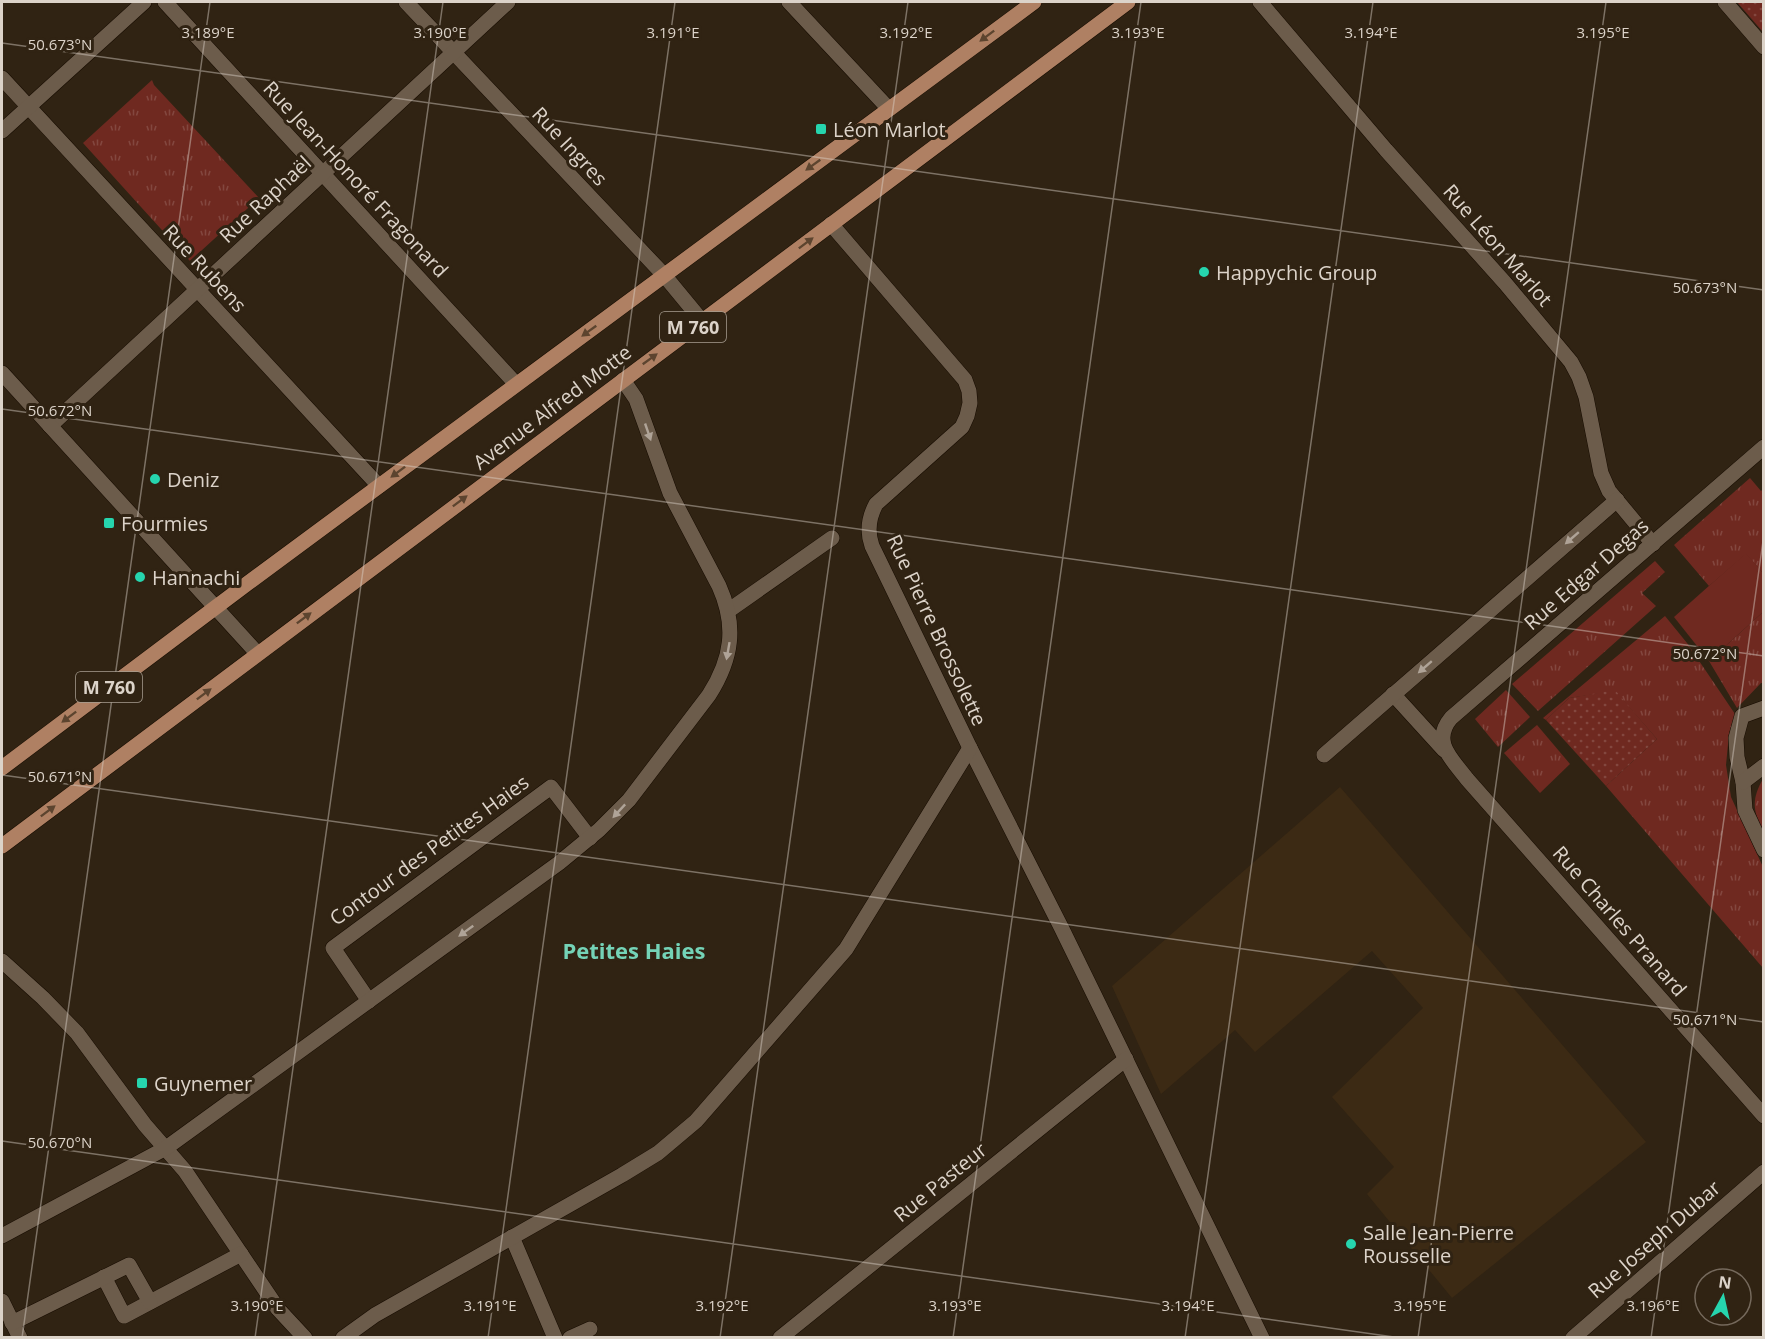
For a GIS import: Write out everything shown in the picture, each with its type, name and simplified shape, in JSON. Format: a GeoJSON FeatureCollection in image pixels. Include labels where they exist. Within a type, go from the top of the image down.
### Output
{"type":"FeatureCollection","features":[{"type":"Feature","properties":{"kind":"main road","name":"Avenue Alfred Motte"},"geometry":{"type":"LineString","coordinates":[[2,768],[216,606],[1034,2]]}},
{"type":"Feature","properties":{"kind":"main road","name":"Avenue Alfred Motte"},"geometry":{"type":"LineString","coordinates":[[2,846],[1128,2]]}},
{"type":"Feature","properties":{"kind":"street"},"geometry":{"type":"LineString","coordinates":[[2,131],[144,2]]}},
{"type":"Feature","properties":{"kind":"street","name":"Rue Jean-Honoré Fragonard"},"geometry":{"type":"LineString","coordinates":[[165,2],[516,384]]}},
{"type":"Feature","properties":{"kind":"street","name":"Rue Ingres"},"geometry":{"type":"LineString","coordinates":[[406,2],[664,275],[702,321]]}},
{"type":"Feature","properties":{"kind":"street","name":"Rue Raphaël"},"geometry":{"type":"LineString","coordinates":[[50,426],[508,2]]}},
{"type":"Feature","properties":{"kind":"street"},"geometry":{"type":"LineString","coordinates":[[789,2],[889,109]]}},
{"type":"Feature","properties":{"kind":"street","name":"Rue Léon Marlot"},"geometry":{"type":"LineString","coordinates":[[1260,2],[1571,362],[1586,397],[1601,473],[1609,491],[1653,544]]}},
{"type":"Feature","properties":{"kind":"street"},"geometry":{"type":"LineString","coordinates":[[1725,2],[1764,47]]}},
{"type":"Feature","properties":{"kind":"street","name":"Rue Rubens"},"geometry":{"type":"LineString","coordinates":[[2,78],[379,486]]}},
{"type":"Feature","properties":{"kind":"street","name":"Rue Pierre Brossolette"},"geometry":{"type":"LineString","coordinates":[[831,224],[964,380],[969,391],[969,409],[962,427],[880,499],[871,515],[869,534],[872,546],[970,748]]}},
{"type":"Feature","properties":{"kind":"street"},"geometry":{"type":"LineString","coordinates":[[2,373],[257,653]]}},
{"type":"Feature","properties":{"kind":"street"},"geometry":{"type":"LineString","coordinates":[[2,1236],[166,1148],[523,890],[590,838],[629,800],[715,686],[728,655],[730,633],[728,611],[719,586],[670,493],[636,399],[623,380]]}},
{"type":"Feature","properties":{"kind":"street","name":"Rue Edgar Degas"},"geometry":{"type":"LineString","coordinates":[[1442,737],[1443,729],[1451,718],[1764,447]]}},
{"type":"Feature","properties":{"kind":"street","name":"Rue Edgar Degas"},"geometry":{"type":"LineString","coordinates":[[1324,755],[1617,500]]}},
{"type":"Feature","properties":{"kind":"street"},"geometry":{"type":"LineString","coordinates":[[728,611],[832,538]]}},
{"type":"Feature","properties":{"kind":"street","name":"Rue Charles Pranard"},"geometry":{"type":"LineString","coordinates":[[1394,694],[1764,1116]]}},
{"type":"Feature","properties":{"kind":"street"},"geometry":{"type":"LineString","coordinates":[[1764,708],[1742,716],[1738,729],[1737,757],[1743,782],[1745,810],[1764,850]]}},
{"type":"Feature","properties":{"kind":"street","name":"Rue Charles Pranard"},"geometry":{"type":"LineString","coordinates":[[1442,737],[1448,754]]}},
{"type":"Feature","properties":{"kind":"street"},"geometry":{"type":"LineString","coordinates":[[970,748],[1126,1059],[1262,1338]]}},
{"type":"Feature","properties":{"kind":"street"},"geometry":{"type":"LineString","coordinates":[[343,1338],[375,1315],[658,1153],[696,1121],[846,950],[970,748]]}},
{"type":"Feature","properties":{"kind":"street"},"geometry":{"type":"LineString","coordinates":[[1743,782],[1764,766]]}},
{"type":"Feature","properties":{"kind":"street","name":"Contour des Petites Haies"},"geometry":{"type":"LineString","coordinates":[[369,1001],[333,948],[551,787],[590,838]]}},
{"type":"Feature","properties":{"kind":"street"},"geometry":{"type":"LineString","coordinates":[[2,961],[73,1028],[139,1118],[185,1171],[278,1309],[305,1338]]}},
{"type":"Feature","properties":{"kind":"street","name":"Rue Pasteur"},"geometry":{"type":"LineString","coordinates":[[780,1338],[1126,1059]]}},
{"type":"Feature","properties":{"kind":"street","name":"Rue Joseph Dubar"},"geometry":{"type":"LineString","coordinates":[[1573,1338],[1764,1172]]}},
{"type":"Feature","properties":{"kind":"street"},"geometry":{"type":"LineString","coordinates":[[512,1237],[555,1338]]}},
{"type":"Feature","properties":{"kind":"street"},"geometry":{"type":"LineString","coordinates":[[104,1277],[124,1316],[241,1254]]}},
{"type":"Feature","properties":{"kind":"street"},"geometry":{"type":"LineString","coordinates":[[12,1323],[129,1265],[150,1302]]}},
{"type":"Feature","properties":{"kind":"street"},"geometry":{"type":"LineString","coordinates":[[2,1301],[20,1338]]}},
{"type":"Feature","properties":{"kind":"street"},"geometry":{"type":"LineString","coordinates":[[570,1338],[590,1329]]}},
{"type":"Feature","properties":{"kind":"shaded area"},"geometry":{"type":"Polygon","coordinates":[[[1340,787],[1646,1142],[1452,1298],[1367,1194],[1394,1167],[1332,1097],[1423,1008],[1372,951],[1255,1052],[1235,1030],[1161,1094],[1112,986],[1340,787]]]}},
{"type":"Feature","properties":{"kind":"green space"},"geometry":{"type":"Polygon","coordinates":[[[1737,2],[1763,2],[1763,32],[1737,2]]]}},
{"type":"Feature","properties":{"kind":"green space"},"geometry":{"type":"Polygon","coordinates":[[[152,80],[154,85],[259,198],[190,261],[83,143],[152,80]]]}},
{"type":"Feature","properties":{"kind":"green space"},"geometry":{"type":"Polygon","coordinates":[[[1750,478],[1761,491],[1763,489],[1763,573],[1746,554],[1709,586],[1674,545],[1750,478]]]}},
{"type":"Feature","properties":{"kind":"green space"},"geometry":{"type":"Polygon","coordinates":[[[1746,553],[1763,573],[1763,612],[1709,661],[1674,617],[1746,553]]]}},
{"type":"Feature","properties":{"kind":"green space"},"geometry":{"type":"Polygon","coordinates":[[[1655,561],[1665,572],[1642,593],[1656,606],[1538,711],[1512,684],[1655,561]]]}},
{"type":"Feature","properties":{"kind":"green space"},"geometry":{"type":"Polygon","coordinates":[[[1763,612],[1763,683],[1737,708],[1709,661],[1763,612]]]}},
{"type":"Feature","properties":{"kind":"green space"},"geometry":{"type":"Polygon","coordinates":[[[1665,616],[1687,643],[1735,714],[1729,734],[1726,765],[1731,797],[1763,867],[1763,968],[1606,786],[1657,739],[1615,691],[1569,698],[1546,720],[1543,718],[1665,616]]]}},
{"type":"Feature","properties":{"kind":"green space"},"geometry":{"type":"Polygon","coordinates":[[[1506,690],[1530,717],[1498,747],[1475,719],[1506,690]]]}},
{"type":"Feature","properties":{"kind":"green space"},"geometry":{"type":"Polygon","coordinates":[[[1615,690],[1657,739],[1606,786],[1546,720],[1569,698],[1615,690]]]}},
{"type":"Feature","properties":{"kind":"green space"},"geometry":{"type":"Polygon","coordinates":[[[1537,725],[1570,764],[1540,793],[1504,753],[1537,725]]]}},
{"type":"Feature","properties":{"kind":"green space"},"geometry":{"type":"Polygon","coordinates":[[[1763,779],[1763,830],[1755,810],[1755,798],[1763,779]]]}},
{"type":"Feature","properties":{"kind":"place","name":"Léon Marlot"},"geometry":{"type":"Point","coordinates":[821,129]}},
{"type":"Feature","properties":{"kind":"place","name":"Happychic Group"},"geometry":{"type":"Point","coordinates":[1204,272]}},
{"type":"Feature","properties":{"kind":"place","name":"Deniz"},"geometry":{"type":"Point","coordinates":[155,479]}},
{"type":"Feature","properties":{"kind":"place","name":"Fourmies"},"geometry":{"type":"Point","coordinates":[109,523]}},
{"type":"Feature","properties":{"kind":"place","name":"Hannachi"},"geometry":{"type":"Point","coordinates":[140,577]}},
{"type":"Feature","properties":{"kind":"place","name":"Guynemer"},"geometry":{"type":"Point","coordinates":[142,1083]}},
{"type":"Feature","properties":{"kind":"place","name":"Salle Jean-Pierre Rousselle"},"geometry":{"type":"Point","coordinates":[1351,1244]}},
{"type":"Feature","properties":{"kind":"district","name":"Petites Haies"},"geometry":{"type":"Point","coordinates":[634,950]}}]}
